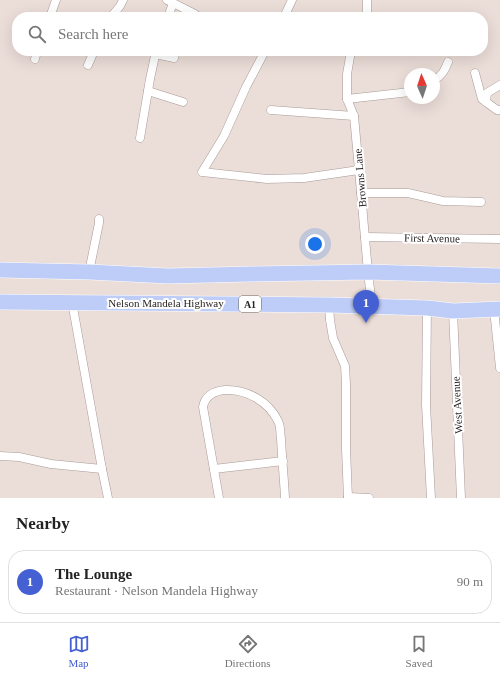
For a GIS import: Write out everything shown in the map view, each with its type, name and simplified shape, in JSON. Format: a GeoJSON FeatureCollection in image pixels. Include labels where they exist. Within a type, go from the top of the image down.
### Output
{"type":"FeatureCollection","features":[{"type":"Feature","properties":{"kind":"highway"},"geometry":{"type":"LineString","coordinates":[[0,270],[168,276],[368,272],[500,276]]}},
{"type":"Feature","properties":{"kind":"highway","name":"Nelson Mandela Highway"},"geometry":{"type":"LineString","coordinates":[[0,302],[329,305],[427,308],[453,311],[497,309]]}},
{"type":"Feature","properties":{"kind":"street"},"geometry":{"type":"LineString","coordinates":[[52,12],[56,0]]}},
{"type":"Feature","properties":{"kind":"street"},"geometry":{"type":"LineString","coordinates":[[115,12],[123,0]]}},
{"type":"Feature","properties":{"kind":"street"},"geometry":{"type":"LineString","coordinates":[[286,12],[292,0]]}},
{"type":"Feature","properties":{"kind":"street"},"geometry":{"type":"LineString","coordinates":[[367,0],[367,12]]}},
{"type":"Feature","properties":{"kind":"street"},"geometry":{"type":"LineString","coordinates":[[169,12],[170,2],[191,12]]}},
{"type":"Feature","properties":{"kind":"street"},"geometry":{"type":"LineString","coordinates":[[88,65],[92,56]]}},
{"type":"Feature","properties":{"kind":"street"},"geometry":{"type":"LineString","coordinates":[[140,138],[154,56]]}},
{"type":"Feature","properties":{"kind":"street"},"geometry":{"type":"LineString","coordinates":[[168,56],[174,58]]}},
{"type":"Feature","properties":{"kind":"street"},"geometry":{"type":"LineString","coordinates":[[262,56],[246,87],[224,136],[202,172],[267,179],[304,178],[360,170]]}},
{"type":"Feature","properties":{"kind":"street","name":"Browns Lane"},"geometry":{"type":"LineString","coordinates":[[350,56],[347,74],[347,99],[354,116],[372,306]]}},
{"type":"Feature","properties":{"kind":"street"},"geometry":{"type":"LineString","coordinates":[[440,76],[448,62]]}},
{"type":"Feature","properties":{"kind":"street"},"geometry":{"type":"LineString","coordinates":[[475,73],[482,100],[497,110],[500,110]]}},
{"type":"Feature","properties":{"kind":"street"},"geometry":{"type":"LineString","coordinates":[[486,102],[487,93],[500,85]]}},
{"type":"Feature","properties":{"kind":"street"},"geometry":{"type":"LineString","coordinates":[[148,91],[183,102]]}},
{"type":"Feature","properties":{"kind":"street"},"geometry":{"type":"LineString","coordinates":[[347,99],[404,93]]}},
{"type":"Feature","properties":{"kind":"street"},"geometry":{"type":"LineString","coordinates":[[271,110],[354,116]]}},
{"type":"Feature","properties":{"kind":"street"},"geometry":{"type":"LineString","coordinates":[[361,193],[408,193],[443,201],[481,202]]}},
{"type":"Feature","properties":{"kind":"street"},"geometry":{"type":"LineString","coordinates":[[89,272],[99,218]]}},
{"type":"Feature","properties":{"kind":"street","name":"First Avenue"},"geometry":{"type":"LineString","coordinates":[[365,237],[500,239]]}},
{"type":"Feature","properties":{"kind":"street"},"geometry":{"type":"LineString","coordinates":[[72,302],[108,498]]}},
{"type":"Feature","properties":{"kind":"street"},"geometry":{"type":"LineString","coordinates":[[329,305],[330,320],[334,338],[345,366],[348,498],[369,498]]}},
{"type":"Feature","properties":{"kind":"street"},"geometry":{"type":"LineString","coordinates":[[427,308],[426,405],[430,498]]}},
{"type":"Feature","properties":{"kind":"street"},"geometry":{"type":"LineString","coordinates":[[497,309],[500,368]]}},
{"type":"Feature","properties":{"kind":"street","name":"West Avenue"},"geometry":{"type":"LineString","coordinates":[[453,311],[461,498]]}},
{"type":"Feature","properties":{"kind":"street"},"geometry":{"type":"LineString","coordinates":[[219,498],[203,407],[204,401],[208,396],[216,392],[226,390],[251,395],[261,400],[270,408],[279,422],[285,498]]}},
{"type":"Feature","properties":{"kind":"street"},"geometry":{"type":"LineString","coordinates":[[0,456],[19,457],[51,464],[102,469]]}},
{"type":"Feature","properties":{"kind":"street"},"geometry":{"type":"LineString","coordinates":[[214,469],[283,461]]}},
{"type":"Feature","properties":{"kind":"place","name":"The Lounge"},"geometry":{"type":"Point","coordinates":[366,323]}}]}
